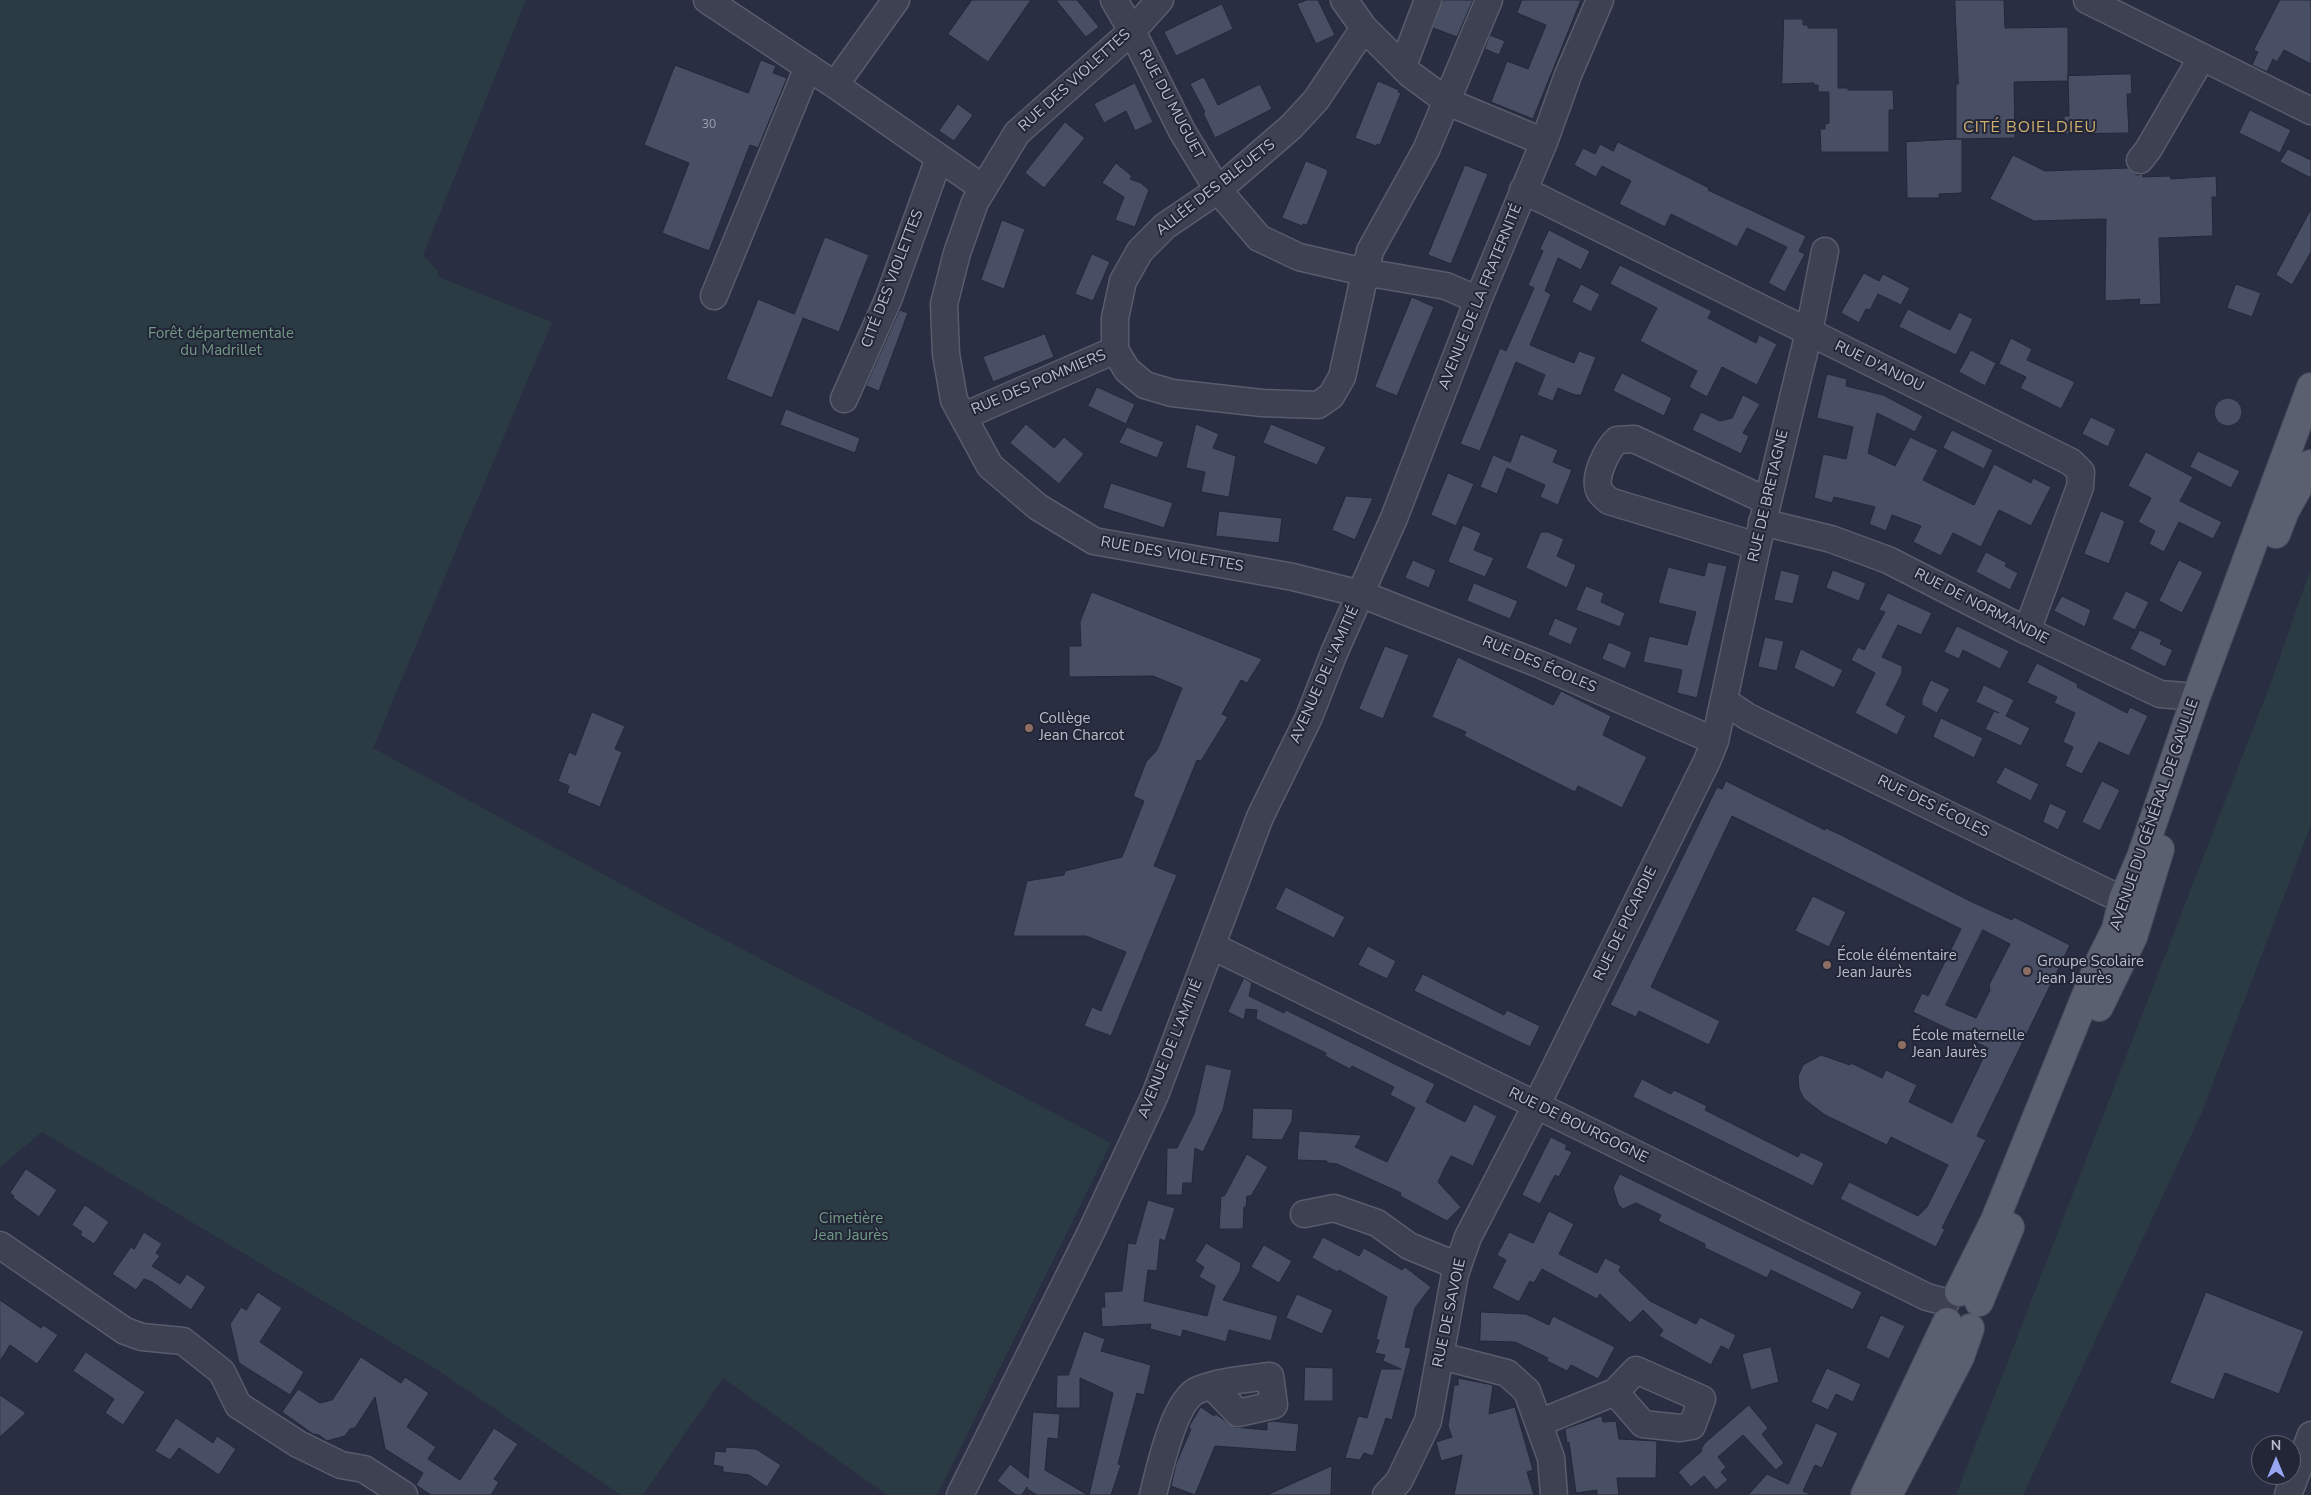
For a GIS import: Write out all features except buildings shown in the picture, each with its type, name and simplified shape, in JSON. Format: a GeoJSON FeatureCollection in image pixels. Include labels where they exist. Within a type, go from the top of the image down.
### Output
{"type":"FeatureCollection","features":[{"type":"Feature","properties":{"kind":"main road","name":"AVENUE DU GÉNÉRAL DE GAULLE"},"geometry":{"type":"LineString","coordinates":[[1865,1495],[1960,1309],[2098,1009],[2134,936],[2134,902],[2141,857],[2196,697],[2311,387]]}},
{"type":"Feature","properties":{"kind":"main road","name":"AVENUE DU GÉNÉRAL DE GAULLE"},"geometry":{"type":"LineString","coordinates":[[2134,902],[2163,840],[2285,511],[2311,464]]}},
{"type":"Feature","properties":{"kind":"main road","name":"AVENUE DU GÉNÉRAL DE GAULLE"},"geometry":{"type":"LineString","coordinates":[[1888,1495],[1960,1357],[1960,1309]]}},
{"type":"Feature","properties":{"kind":"street"},"geometry":{"type":"LineString","coordinates":[[707,0],[835,85],[983,188]]}},
{"type":"Feature","properties":{"kind":"street"},"geometry":{"type":"LineString","coordinates":[[835,85],[896,0]]}},
{"type":"Feature","properties":{"kind":"street","name":"RUE DU MUGUET"},"geometry":{"type":"LineString","coordinates":[[1114,0],[1132,30],[1182,131],[1218,190],[1259,238],[1299,257],[1364,272],[1446,286],[1478,300]]}},
{"type":"Feature","properties":{"kind":"street","name":"RUE DES VIOLETTES"},"geometry":{"type":"LineString","coordinates":[[1160,0],[1132,30],[1017,133],[983,188],[956,253],[944,304],[946,354],[954,400],[990,466],[1038,507],[1094,541],[1294,577],[1361,594]]}},
{"type":"Feature","properties":{"kind":"street"},"geometry":{"type":"LineString","coordinates":[[1344,0],[1364,28],[1402,66],[1448,102],[1544,142]]}},
{"type":"Feature","properties":{"kind":"street"},"geometry":{"type":"LineString","coordinates":[[1402,66],[1428,0]]}},
{"type":"Feature","properties":{"kind":"street"},"geometry":{"type":"LineString","coordinates":[[1115,350],[1127,370],[1145,386],[1172,393],[1262,403],[1318,405],[1330,396],[1342,377],[1370,251],[1426,150],[1448,102],[1489,0]]}},
{"type":"Feature","properties":{"kind":"street","name":"AVENUE DE LA FRATERNITÉ"},"geometry":{"type":"LineString","coordinates":[[1361,594],[1394,518],[1478,300],[1544,142],[1568,75],[1600,0]]}},
{"type":"Feature","properties":{"kind":"street"},"geometry":{"type":"LineString","coordinates":[[2087,0],[2311,111]]}},
{"type":"Feature","properties":{"kind":"street","name":"ALLÉE DES BLEUETS"},"geometry":{"type":"LineString","coordinates":[[1115,350],[1115,318],[1123,281],[1140,251],[1165,226],[1218,190],[1291,128],[1316,100],[1364,28]]}},
{"type":"Feature","properties":{"kind":"street"},"geometry":{"type":"LineString","coordinates":[[2140,160],[2148,150],[2202,57]]}},
{"type":"Feature","properties":{"kind":"street"},"geometry":{"type":"LineString","coordinates":[[714,296],[808,67]]}},
{"type":"Feature","properties":{"kind":"street","name":"CITÉ DES VIOLETTES"},"geometry":{"type":"LineString","coordinates":[[844,399],[888,300],[939,158]]}},
{"type":"Feature","properties":{"kind":"street","name":"RUE D'ANJOU"},"geometry":{"type":"LineString","coordinates":[[1523,190],[2071,462],[2081,472],[2080,487],[2026,631]]}},
{"type":"Feature","properties":{"kind":"street","name":"RUE DE BRETAGNE"},"geometry":{"type":"LineString","coordinates":[[1715,741],[1762,523],[1809,332],[1825,251]]}},
{"type":"Feature","properties":{"kind":"street","name":"RUE DES POMMIERS"},"geometry":{"type":"LineString","coordinates":[[964,416],[1115,350]]}},
{"type":"Feature","properties":{"kind":"street"},"geometry":{"type":"LineString","coordinates":[[1634,439],[1762,523],[1609,501],[1600,492],[1597,482],[1608,450],[1617,440],[1634,439]]}},
{"type":"Feature","properties":{"kind":"street","name":"RUE DE NORMANDIE"},"geometry":{"type":"LineString","coordinates":[[1762,523],[1831,539],[1888,560],[2026,631],[2160,694],[2196,697]]}},
{"type":"Feature","properties":{"kind":"street","name":"RUE DES ÉCOLES"},"geometry":{"type":"LineString","coordinates":[[1361,594],[1539,664],[1715,741]]}},
{"type":"Feature","properties":{"kind":"street","name":"AVENUE DE L'AMITIÉ"},"geometry":{"type":"LineString","coordinates":[[960,1495],[1092,1230],[1151,1104],[1260,818],[1309,717],[1361,594]]}},
{"type":"Feature","properties":{"kind":"street","name":"RUE DES ÉCOLES"},"geometry":{"type":"LineString","coordinates":[[1724,701],[1748,717],[2134,902]]}},
{"type":"Feature","properties":{"kind":"street","name":"RUE DE PICARDIE"},"geometry":{"type":"LineString","coordinates":[[1536,1106],[1707,761],[1715,741]]}},
{"type":"Feature","properties":{"kind":"street","name":"RUE DE BOURGOGNE"},"geometry":{"type":"LineString","coordinates":[[1212,946],[1927,1297],[1960,1309]]}},
{"type":"Feature","properties":{"kind":"street","name":"RUE DE SAVOIE"},"geometry":{"type":"LineString","coordinates":[[1386,1495],[1399,1481],[1428,1421],[1458,1266],[1468,1237],[1536,1106]]}},
{"type":"Feature","properties":{"kind":"street"},"geometry":{"type":"LineString","coordinates":[[1304,1214],[1334,1208],[1377,1223],[1409,1246],[1458,1266]]}},
{"type":"Feature","properties":{"kind":"street"},"geometry":{"type":"LineString","coordinates":[[0,1245],[125,1331],[142,1337],[182,1341],[222,1372],[238,1405],[298,1444],[341,1465],[364,1469],[404,1495]]}},
{"type":"Feature","properties":{"kind":"street"},"geometry":{"type":"LineString","coordinates":[[1441,1356],[1507,1373],[1527,1391],[1551,1458],[1554,1495]]}},
{"type":"Feature","properties":{"kind":"street"},"geometry":{"type":"LineString","coordinates":[[1153,1495],[1180,1409],[1196,1391],[1212,1386]]}},
{"type":"Feature","properties":{"kind":"street"},"geometry":{"type":"LineString","coordinates":[[1538,1423],[1615,1392]]}},
{"type":"Feature","properties":{"kind":"street"},"geometry":{"type":"LineString","coordinates":[[2288,1495],[2311,1435]]}},
{"type":"Feature","properties":{"kind":"green space"},"geometry":{"type":"Polygon","coordinates":[[[0,0],[526,0],[423,255],[437,270],[439,277],[552,322],[373,748],[687,920],[1111,1143],[937,1495],[887,1495],[723,1378],[643,1495],[621,1495],[436,1369],[42,1132],[0,1167],[0,0]]]}},
{"type":"Feature","properties":{"kind":"green space"},"geometry":{"type":"Polygon","coordinates":[[[2311,568],[2311,825],[2202,1112],[2023,1495],[1956,1495],[2270,685],[2311,568]]]}},
{"type":"Feature","properties":{"kind":"place","name":"Collège Jean Charcot"},"geometry":{"type":"Point","coordinates":[1029,728]}},
{"type":"Feature","properties":{"kind":"place","name":"École élémentaire Jean Jaurès"},"geometry":{"type":"Point","coordinates":[1827,965]}},
{"type":"Feature","properties":{"kind":"place","name":"Groupe Scolaire Jean Jaurès"},"geometry":{"type":"Point","coordinates":[2027,971]}},
{"type":"Feature","properties":{"kind":"place","name":"École maternelle Jean Jaurès"},"geometry":{"type":"Point","coordinates":[1902,1045]}},
{"type":"Feature","properties":{"kind":"district","name":"CITÉ BOIELDIEU"},"geometry":{"type":"Point","coordinates":[2030,128]}},
{"type":"Feature","properties":{"kind":"park label","name":"Forêt départementale du Madrillet"},"geometry":{"type":"Point","coordinates":[221,342]}},
{"type":"Feature","properties":{"kind":"park label","name":"Cimetière Jean Jaurès"},"geometry":{"type":"Point","coordinates":[851,1228]}}]}
